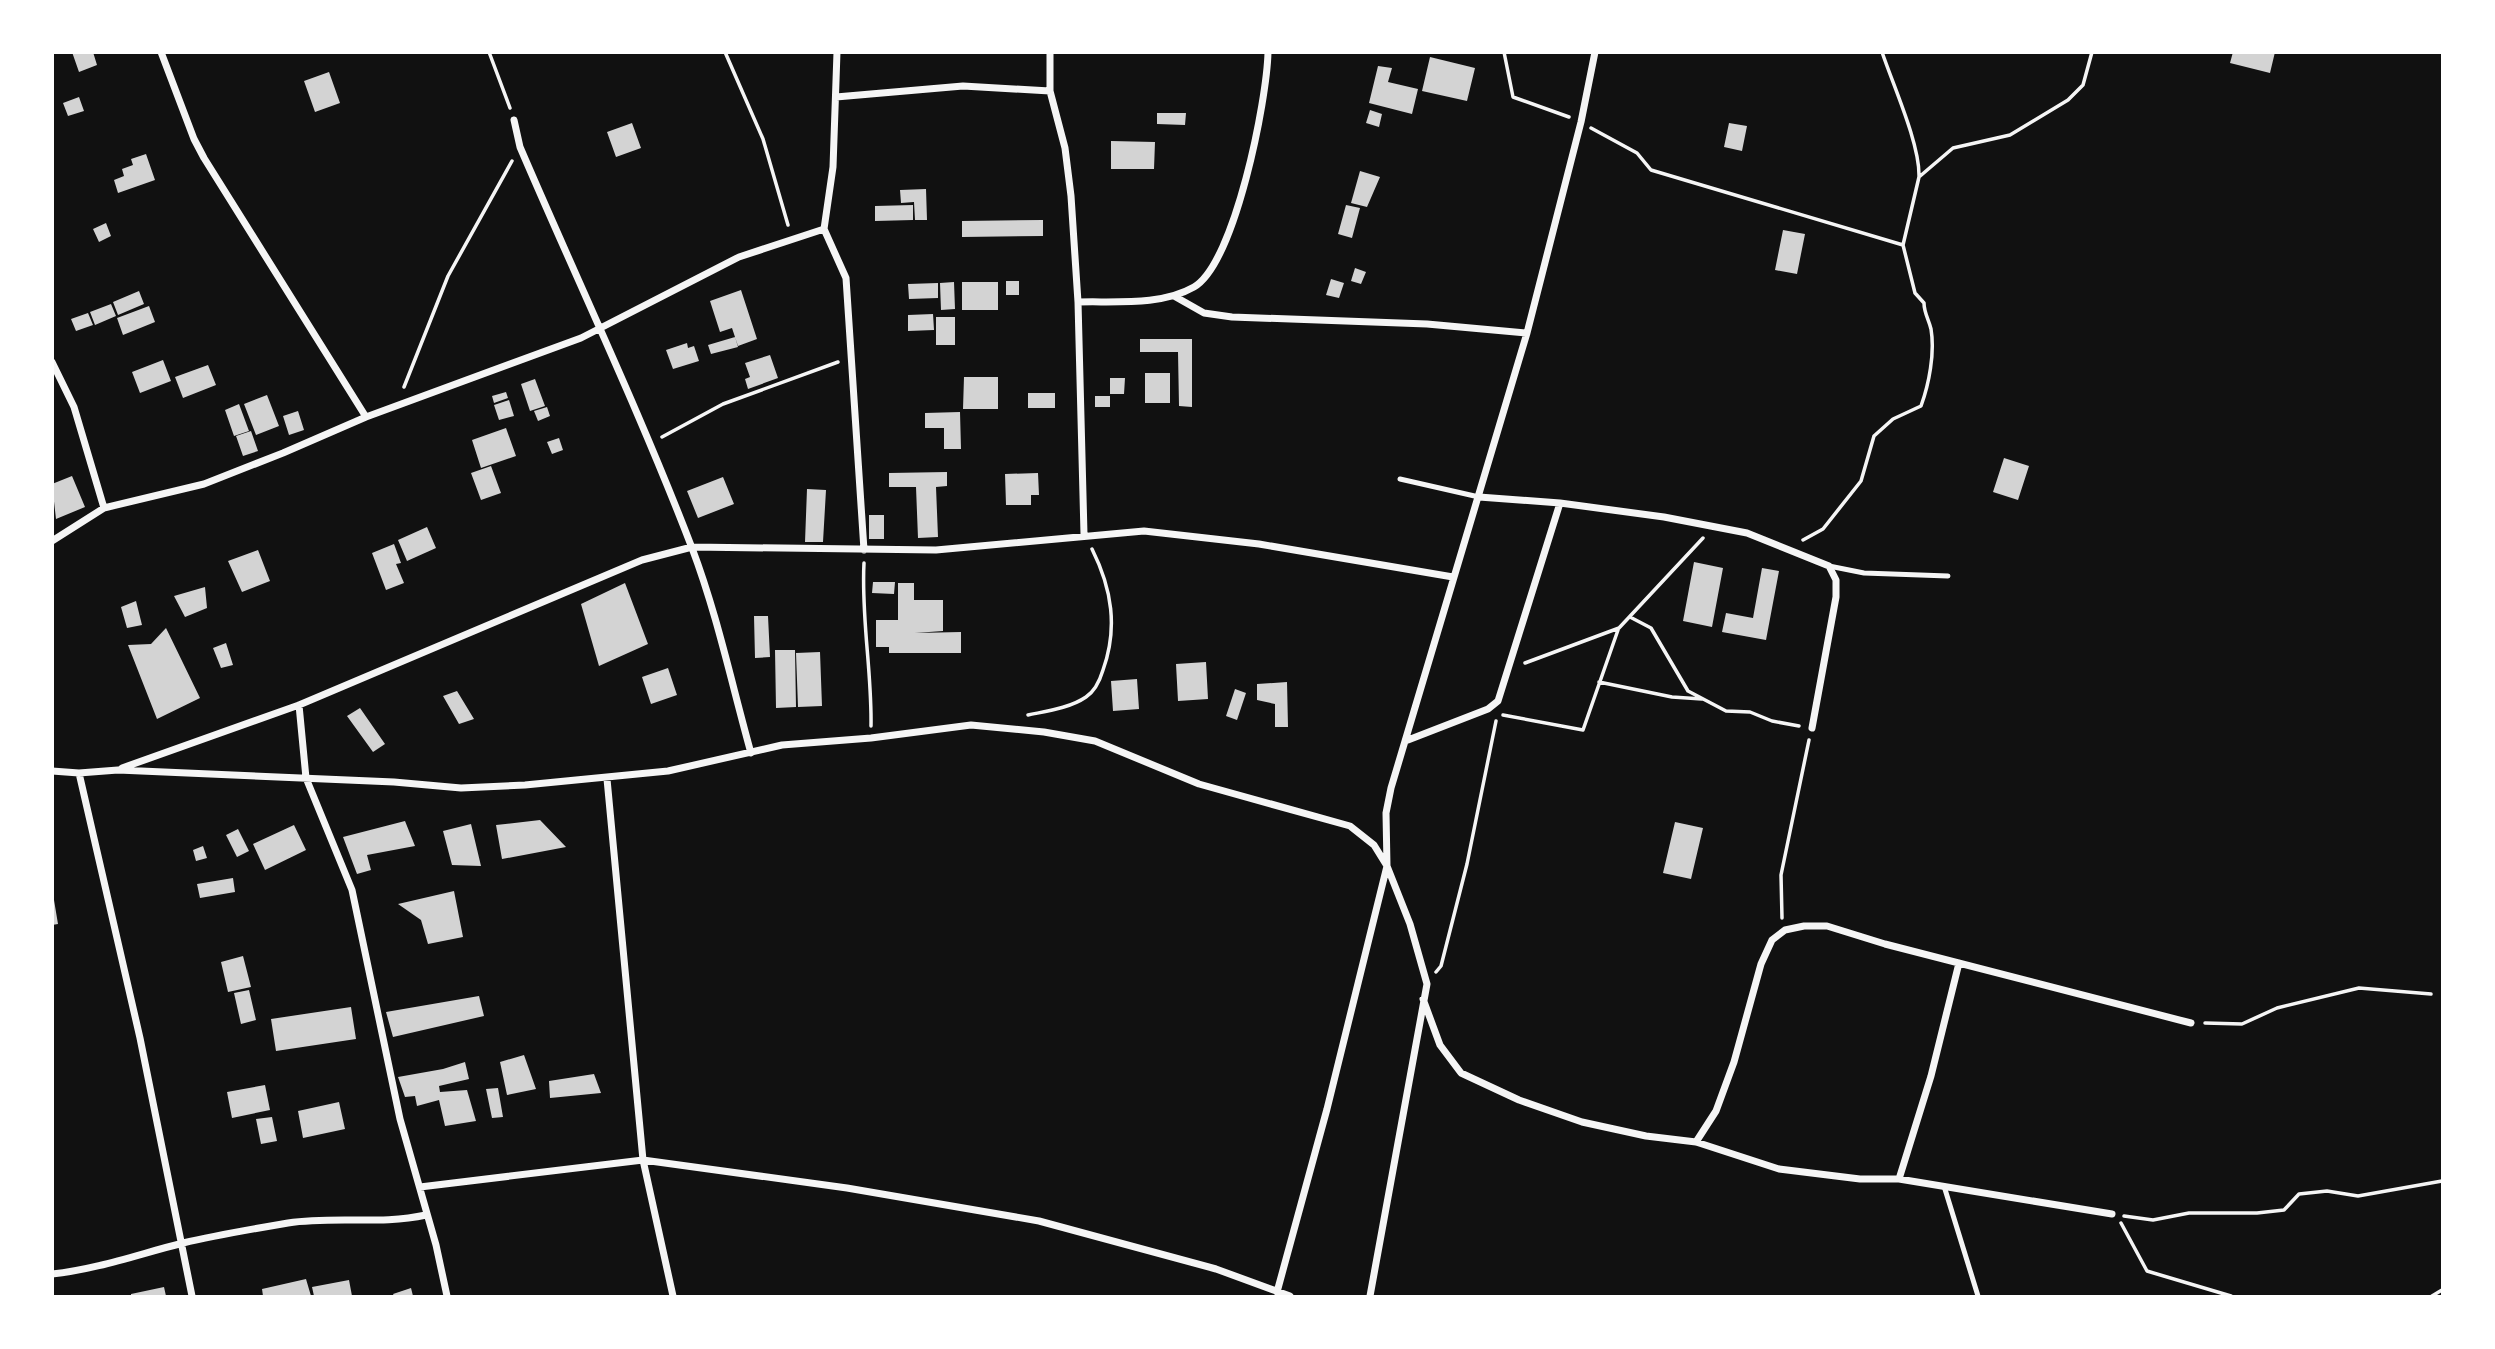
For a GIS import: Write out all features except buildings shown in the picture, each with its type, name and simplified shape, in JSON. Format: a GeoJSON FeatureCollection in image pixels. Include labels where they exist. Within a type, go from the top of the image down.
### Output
{"type":"FeatureCollection","features":[{"type":"Feature","properties":{"kind":"street"},"geometry":{"type":"LineString","coordinates":[[161,52],[194,139],[204,158],[366,417]]}},
{"type":"Feature","properties":{"kind":"street"},"geometry":{"type":"LineString","coordinates":[[837,52],[833,167],[824,229],[846,278],[864,550]]}},
{"type":"Feature","properties":{"kind":"street"},"geometry":{"type":"LineString","coordinates":[[1050,52],[1050,91],[1069,170],[1078,302],[1084,534]]}},
{"type":"Feature","properties":{"kind":"street"},"geometry":{"type":"LineString","coordinates":[[1078,302],[1174,296],[1204,280],[1230,233],[1242,199],[1268,52]]}},
{"type":"Feature","properties":{"kind":"street"},"geometry":{"type":"LineString","coordinates":[[1277,1292],[1331,1096],[1387,866],[1386,813],[1453,577],[1527,333],[1581,122],[1595,52]]}},
{"type":"Feature","properties":{"kind":"street"},"geometry":{"type":"LineString","coordinates":[[836,97],[963,86],[1050,91]]}},
{"type":"Feature","properties":{"kind":"street"},"geometry":{"type":"LineString","coordinates":[[514,120],[520,146],[598,330],[651,443],[692,547],[751,753]]}},
{"type":"Feature","properties":{"kind":"street"},"geometry":{"type":"LineString","coordinates":[[52,541],[104,508],[204,484],[366,417],[598,330],[706,272],[792,237],[824,229]]}},
{"type":"Feature","properties":{"kind":"street"},"geometry":{"type":"LineString","coordinates":[[1174,296],[1203,313],[1232,317],[1414,323],[1527,333]]}},
{"type":"Feature","properties":{"kind":"street"},"geometry":{"type":"LineString","coordinates":[[52,362],[74,407],[104,508]]}},
{"type":"Feature","properties":{"kind":"street"},"geometry":{"type":"LineString","coordinates":[[1479,497],[1560,503],[1747,533],[1829,566],[1836,580],[1836,597],[1812,728]]}},
{"type":"Feature","properties":{"kind":"street"},"geometry":{"type":"LineString","coordinates":[[1408,740],[1488,709],[1498,701],[1511,668],[1560,503]]}},
{"type":"Feature","properties":{"kind":"street"},"geometry":{"type":"LineString","coordinates":[[118,770],[299,705],[642,560],[692,547],[936,550],[1084,534],[1144,531],[1202,535],[1453,577]]}},
{"type":"Feature","properties":{"kind":"street"},"geometry":{"type":"LineString","coordinates":[[299,705],[306,778],[352,890],[400,1119],[420,1186],[447,1297]]}},
{"type":"Feature","properties":{"kind":"street"},"geometry":{"type":"LineString","coordinates":[[52,771],[79,773],[118,770],[461,788],[607,779],[667,771],[793,744],[871,738],[971,725],[1044,732],[1095,741],[1199,784],[1350,826],[1374,845],[1387,866],[1410,924],[1427,984],[1370,1297]]}},
{"type":"Feature","properties":{"kind":"street"},"geometry":{"type":"LineString","coordinates":[[79,773],[184,1243],[192,1297]]}},
{"type":"Feature","properties":{"kind":"street"},"geometry":{"type":"LineString","coordinates":[[607,779],[643,1160],[673,1297]]}},
{"type":"Feature","properties":{"kind":"street"},"geometry":{"type":"LineString","coordinates":[[1696,1142],[1716,1111],[1734,1062],[1761,964],[1772,940],[1785,930],[1827,926],[1885,944],[2191,1023]]}},
{"type":"Feature","properties":{"kind":"street"},"geometry":{"type":"LineString","coordinates":[[1899,1179],[1931,1076],[1959,962]]}},
{"type":"Feature","properties":{"kind":"street"},"geometry":{"type":"LineString","coordinates":[[1423,999],[1440,1045],[1461,1073],[1519,1100],[1582,1122],[1646,1136],[1696,1142],[1779,1169],[1860,1179],[1899,1179],[2112,1214]]}},
{"type":"Feature","properties":{"kind":"street"},"geometry":{"type":"LineString","coordinates":[[420,1186],[643,1160],[847,1188],[1039,1221],[1216,1269],[1290,1297]]}},
{"type":"Feature","properties":{"kind":"street"},"geometry":{"type":"LineString","coordinates":[[52,1274],[131,1259],[184,1243],[291,1223],[324,1220],[382,1222],[426,1215]]}},
{"type":"Feature","properties":{"kind":"lane"},"geometry":{"type":"LineString","coordinates":[[1400,479],[1479,497]]}},
{"type":"Feature","properties":{"kind":"lane"},"geometry":{"type":"LineString","coordinates":[[1829,566],[1864,573],[1948,576]]}},
{"type":"Feature","properties":{"kind":"lane"},"geometry":{"type":"LineString","coordinates":[[1944,1186],[1978,1297]]}},
{"type":"Feature","properties":{"kind":"path"},"geometry":{"type":"LineString","coordinates":[[489,52],[514,120]]}},
{"type":"Feature","properties":{"kind":"path"},"geometry":{"type":"LineString","coordinates":[[725,52],[759,127],[792,237]]}},
{"type":"Feature","properties":{"kind":"path"},"geometry":{"type":"LineString","coordinates":[[1504,52],[1513,97],[1581,122],[1637,153],[1651,170],[1903,245]]}},
{"type":"Feature","properties":{"kind":"path"},"geometry":{"type":"LineString","coordinates":[[1781,548],[1794,546],[1823,529],[1861,481],[1874,436],[1893,419],[1921,406],[1927,390],[1931,329],[1924,303],[1915,293],[1903,245],[1919,167],[1882,52]]}},
{"type":"Feature","properties":{"kind":"path"},"geometry":{"type":"LineString","coordinates":[[1919,177],[1953,148],[2010,135],[2068,100],[2083,85],[2092,52]]}},
{"type":"Feature","properties":{"kind":"path"},"geometry":{"type":"LineString","coordinates":[[397,405],[448,276],[520,146]]}},
{"type":"Feature","properties":{"kind":"path"},"geometry":{"type":"LineString","coordinates":[[651,443],[723,404],[783,380],[816,371],[851,354]]}},
{"type":"Feature","properties":{"kind":"path"},"geometry":{"type":"LineString","coordinates":[[1511,668],[1619,628],[1714,527]]}},
{"type":"Feature","properties":{"kind":"path"},"geometry":{"type":"LineString","coordinates":[[1025,716],[1069,706],[1087,697],[1099,682],[1109,655],[1114,627],[1111,600],[1084,534]]}},
{"type":"Feature","properties":{"kind":"path"},"geometry":{"type":"LineString","coordinates":[[864,550],[862,602],[872,693],[871,738]]}},
{"type":"Feature","properties":{"kind":"path"},"geometry":{"type":"LineString","coordinates":[[1630,617],[1651,628],[1688,691],[1726,711],[1750,712],[1772,721],[1812,728],[1782,875],[1780,906],[1785,930]]}},
{"type":"Feature","properties":{"kind":"path"},"geometry":{"type":"LineString","coordinates":[[1427,984],[1441,965],[1467,864],[1497,714],[1583,730],[1619,628]]}},
{"type":"Feature","properties":{"kind":"path"},"geometry":{"type":"LineString","coordinates":[[1600,682],[1672,697],[1704,699]]}},
{"type":"Feature","properties":{"kind":"path"},"geometry":{"type":"LineString","coordinates":[[2191,1023],[2242,1024],[2277,1008],[2358,988],[2431,994]]}},
{"type":"Feature","properties":{"kind":"path"},"geometry":{"type":"LineString","coordinates":[[2112,1214],[2153,1220],[2189,1213],[2257,1213],[2284,1209],[2299,1194],[2327,1191],[2358,1196],[2442,1181]]}},
{"type":"Feature","properties":{"kind":"path"},"geometry":{"type":"LineString","coordinates":[[2112,1214],[2126,1227],[2147,1271],[2231,1297]]}},
{"type":"Feature","properties":{"kind":"path"},"geometry":{"type":"LineString","coordinates":[[2432,1297],[2442,1290]]}}]}
